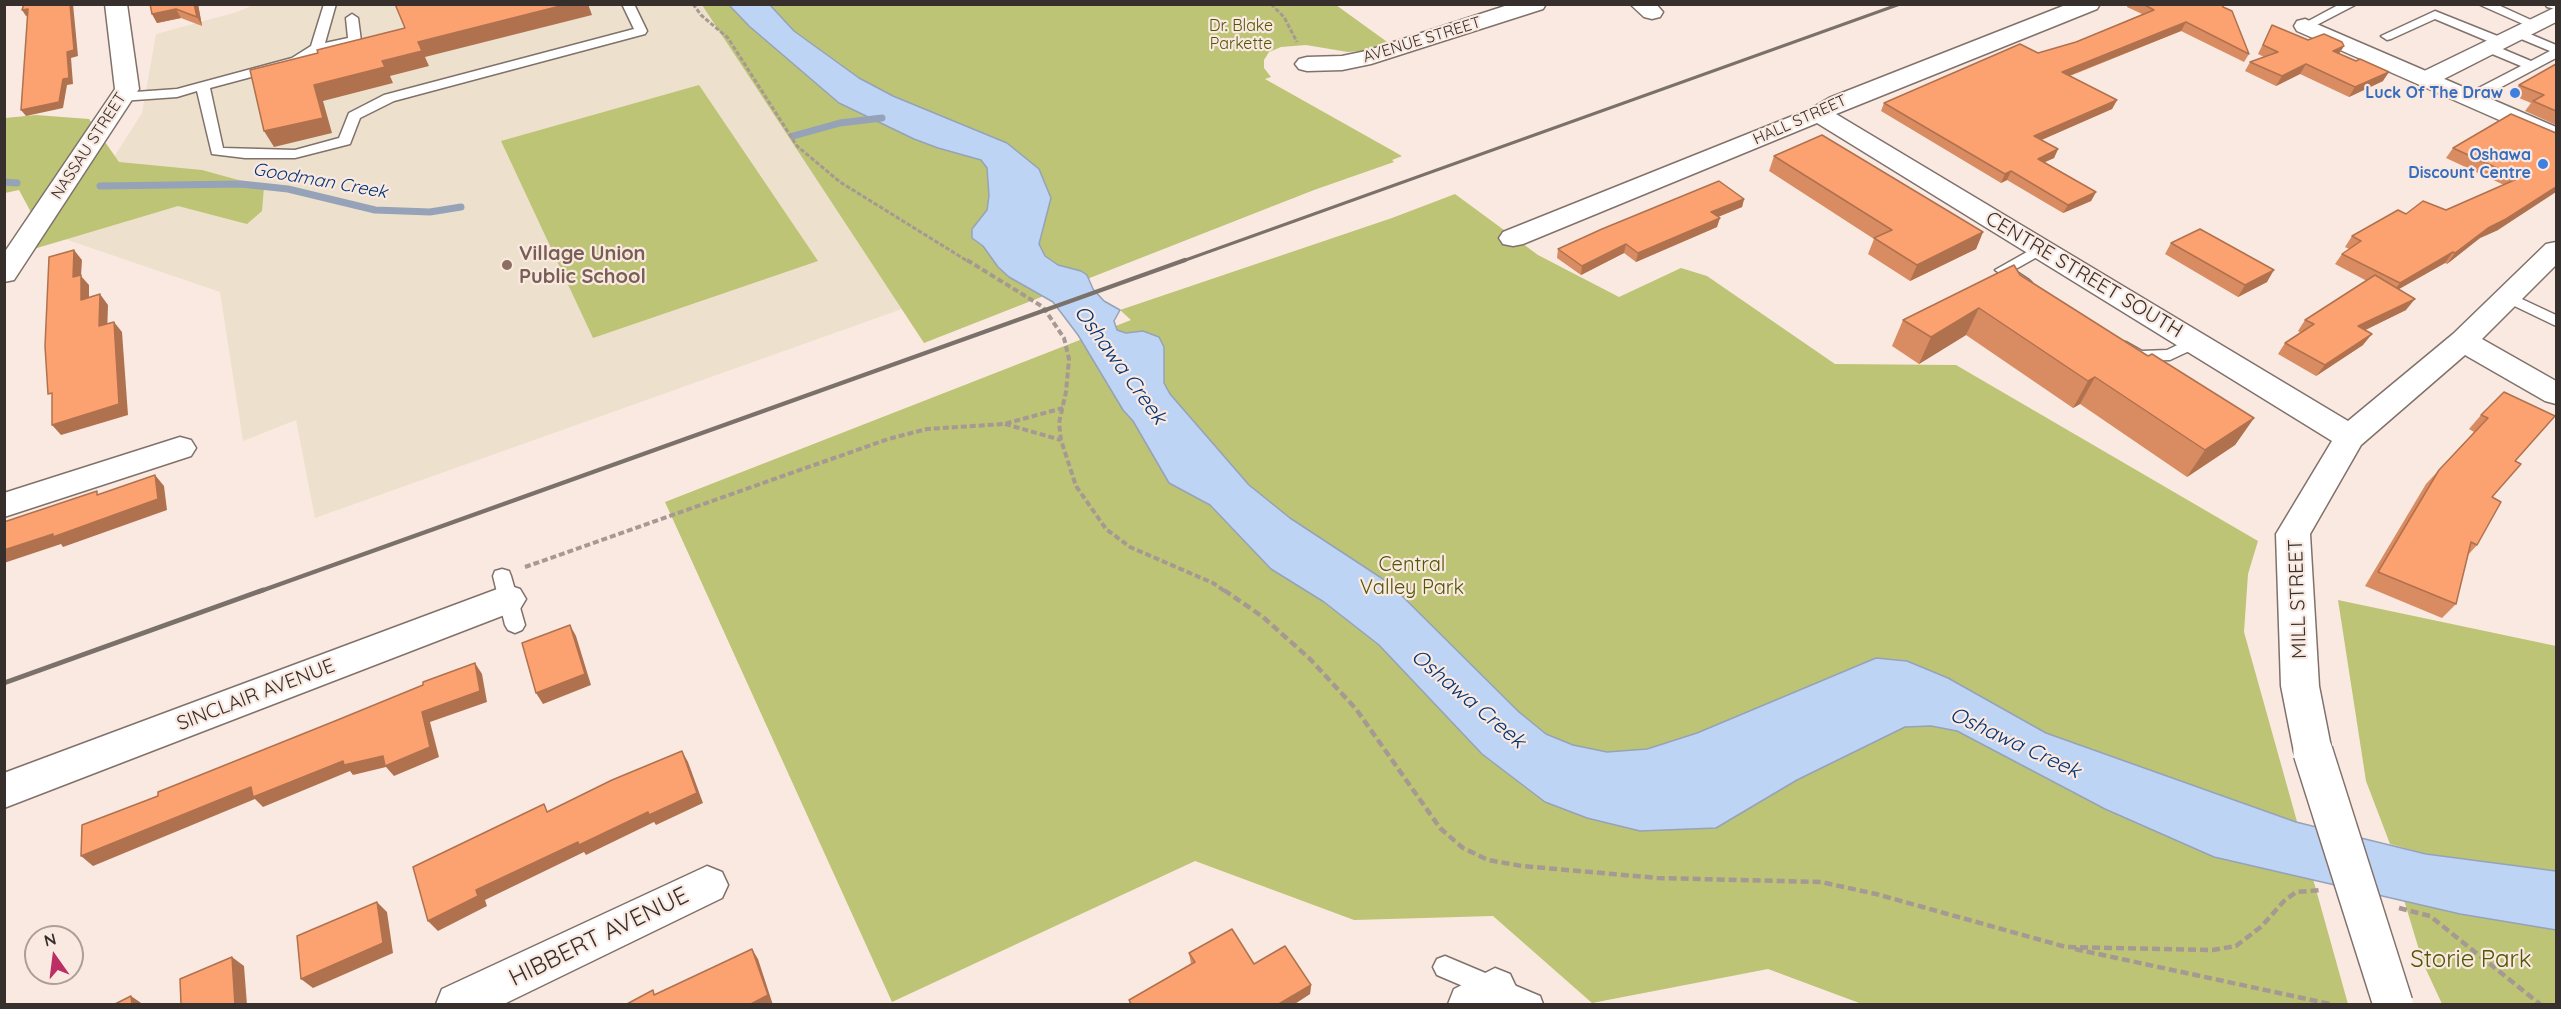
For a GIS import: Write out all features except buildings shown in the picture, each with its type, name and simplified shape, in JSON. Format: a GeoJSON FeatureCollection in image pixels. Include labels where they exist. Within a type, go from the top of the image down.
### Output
{"type":"FeatureCollection","features":[{"type":"Feature","properties":{"kind":"street","name":"NASSAU STREET"},"geometry":{"type":"LineString","coordinates":[[4,274],[127,88],[116,4]]}},
{"type":"Feature","properties":{"kind":"street","name":"AVENUE STREET"},"geometry":{"type":"LineString","coordinates":[[1317,64],[1371,57],[1535,4]]}},
{"type":"Feature","properties":{"kind":"street","name":"HALL STREET"},"geometry":{"type":"LineString","coordinates":[[1514,238],[1819,114],[1838,102],[2089,4]]}},
{"type":"Feature","properties":{"kind":"street"},"geometry":{"type":"LineString","coordinates":[[2426,79],[2556,14]]}},
{"type":"Feature","properties":{"kind":"street"},"geometry":{"type":"LineString","coordinates":[[2305,26],[2556,136]]}},
{"type":"Feature","properties":{"kind":"street","name":"CENTRE STREET SOUTH"},"geometry":{"type":"LineString","coordinates":[[1819,114],[2350,437]]}},
{"type":"Feature","properties":{"kind":"street","name":"MILL STREET"},"geometry":{"type":"LineString","coordinates":[[2393,1005],[2313,752],[2301,686],[2293,534],[2350,437],[2463,341],[2556,249]]}},
{"type":"Feature","properties":{"kind":"street"},"geometry":{"type":"LineString","coordinates":[[2463,341],[2556,394]]}},
{"type":"Feature","properties":{"kind":"street"},"geometry":{"type":"LineString","coordinates":[[4,505],[180,448]]}},
{"type":"Feature","properties":{"kind":"street","name":"SINCLAIR AVENUE"},"geometry":{"type":"LineString","coordinates":[[4,791],[508,600]]}},
{"type":"Feature","properties":{"kind":"street","name":"HIBBERT AVENUE"},"geometry":{"type":"LineString","coordinates":[[458,1005],[707,885]]}},
{"type":"Feature","properties":{"kind":"lane"},"geometry":{"type":"LineString","coordinates":[[317,48],[330,4]]}},
{"type":"Feature","properties":{"kind":"lane"},"geometry":{"type":"LineString","coordinates":[[203,87],[217,151],[245,154],[295,154],[345,141],[354,116],[389,98],[641,31],[628,4]]}},
{"type":"Feature","properties":{"kind":"lane"},"geometry":{"type":"LineString","coordinates":[[2305,26],[2351,4]]}},
{"type":"Feature","properties":{"kind":"lane"},"geometry":{"type":"LineString","coordinates":[[2484,4],[2531,66]]}},
{"type":"Feature","properties":{"kind":"lane"},"geometry":{"type":"LineString","coordinates":[[2551,4],[2556,6]]}},
{"type":"Feature","properties":{"kind":"lane"},"geometry":{"type":"LineString","coordinates":[[2387,36],[2435,15],[2556,51]]}},
{"type":"Feature","properties":{"kind":"lane"},"geometry":{"type":"LineString","coordinates":[[121,97],[177,93],[203,87],[296,61],[317,48],[355,41],[352,18]]}},
{"type":"Feature","properties":{"kind":"lane"},"geometry":{"type":"LineString","coordinates":[[2470,98],[2556,51]]}},
{"type":"Feature","properties":{"kind":"lane"},"geometry":{"type":"LineString","coordinates":[[2041,249],[2003,270],[2042,295]]}},
{"type":"Feature","properties":{"kind":"lane"},"geometry":{"type":"LineString","coordinates":[[2508,298],[2556,321]]}},
{"type":"Feature","properties":{"kind":"lane"},"geometry":{"type":"LineString","coordinates":[[2110,337],[2139,356],[2170,355],[2194,342]]}},
{"type":"Feature","properties":{"kind":"lane"},"geometry":{"type":"LineString","coordinates":[[1445,967],[1499,999]]}},
{"type":"Feature","properties":{"kind":"path"},"geometry":{"type":"LineString","coordinates":[[693,4],[728,38],[797,146],[840,182],[1043,307],[1064,338],[1069,359],[1059,423],[1061,440],[1076,486],[1106,529],[1130,547],[1213,583],[1263,617],[1310,659],[1356,709],[1440,828],[1463,848],[1488,860],[1522,866],[1658,878],[1821,882],[1876,894],[2066,947],[2330,1005]]}},
{"type":"Feature","properties":{"kind":"path"},"geometry":{"type":"LineString","coordinates":[[1271,4],[1284,17],[1296,42],[1334,49],[1317,64]]}},
{"type":"Feature","properties":{"kind":"path"},"geometry":{"type":"LineString","coordinates":[[508,600],[888,439],[927,429],[1004,424],[1063,408]]}},
{"type":"Feature","properties":{"kind":"path"},"geometry":{"type":"LineString","coordinates":[[1004,424],[1061,440]]}},
{"type":"Feature","properties":{"kind":"path"},"geometry":{"type":"LineString","coordinates":[[2066,947],[2213,950],[2235,946],[2262,926],[2284,901],[2296,892],[2330,889]]}},
{"type":"Feature","properties":{"kind":"path"},"geometry":{"type":"LineString","coordinates":[[2430,916],[2540,1005]]}},
{"type":"Feature","properties":{"kind":"shaded area","name":"Village Union Public School"},"geometry":{"type":"Polygon","coordinates":[[[253,5],[702,5],[902,309],[315,518],[296,420],[243,441],[220,292],[62,238],[142,113],[156,34],[237,12],[253,5]]]}},
{"type":"Feature","properties":{"kind":"green space","name":"Dr. Blake Parkette"},"geometry":{"type":"Polygon","coordinates":[[[702,5],[1336,5],[1390,44],[1373,50],[1348,52],[1306,45],[1281,47],[1269,52],[1264,60],[1264,68],[1271,77],[1265,79],[1402,156],[1392,160],[1394,162],[1314,190],[924,343],[702,5]]]}},
{"type":"Feature","properties":{"kind":"green space"},"geometry":{"type":"Polygon","coordinates":[[[699,85],[818,261],[593,338],[501,141],[699,85]]]}},
{"type":"Feature","properties":{"kind":"green space"},"geometry":{"type":"Polygon","coordinates":[[[36,115],[89,119],[119,162],[202,170],[264,187],[262,211],[247,224],[178,206],[17,254],[40,229],[19,190],[5,193],[5,118],[36,115]]]}},
{"type":"Feature","properties":{"kind":"green space","name":"Central Valley Park"},"geometry":{"type":"Polygon","coordinates":[[[1455,194],[1538,255],[1619,297],[1681,268],[1707,276],[1835,364],[1956,365],[2258,541],[2248,574],[2244,632],[2348,1004],[1862,1004],[1768,969],[1592,1003],[1493,916],[1354,920],[1195,861],[892,1002],[665,502],[1131,320],[1120,310],[1392,218],[1455,194]]]}},
{"type":"Feature","properties":{"kind":"green space"},"geometry":{"type":"Polygon","coordinates":[[[2338,600],[2556,646],[2556,871],[2426,854],[2390,844],[2366,781],[2338,600]]]}},
{"type":"Feature","properties":{"kind":"green space","name":"Storie Park"},"geometry":{"type":"Polygon","coordinates":[[[2404,900],[2460,914],[2556,930],[2556,1004],[2442,1004],[2423,963],[2404,900]]]}},
{"type":"Feature","properties":{"kind":"water","name":"Oshawa Creek"},"geometry":{"type":"Polygon","coordinates":[[[729,5],[770,5],[794,31],[859,78],[893,96],[1007,143],[1039,169],[1051,198],[1039,244],[1045,256],[1058,265],[1081,271],[1087,275],[1093,289],[1104,301],[1120,310],[1114,321],[1117,330],[1126,333],[1143,331],[1159,337],[1164,347],[1164,383],[1170,394],[1249,485],[1290,518],[1389,583],[1519,712],[1546,734],[1573,745],[1607,752],[1647,749],[1697,733],[1876,658],[1907,661],[1948,678],[2046,733],[2296,822],[2426,854],[2556,871],[2556,930],[2460,914],[2214,857],[2105,809],[1957,731],[1931,726],[1905,727],[1797,780],[1716,828],[1640,831],[1587,818],[1545,802],[1482,754],[1379,645],[1324,602],[1271,569],[1210,505],[1169,483],[1133,421],[1123,410],[1078,335],[1053,302],[1009,277],[998,267],[983,246],[972,238],[972,229],[987,210],[989,196],[987,168],[981,160],[914,139],[839,103],[749,26],[729,5]]]}},
{"type":"Feature","properties":{"kind":"waterway","name":"Goodman Creek"},"geometry":{"type":"LineString","coordinates":[[793,136],[840,123],[882,118]]}},
{"type":"Feature","properties":{"kind":"waterway","name":"Goodman Creek"},"geometry":{"type":"LineString","coordinates":[[4,182],[17,183]]}},
{"type":"Feature","properties":{"kind":"waterway","name":"Goodman Creek"},"geometry":{"type":"LineString","coordinates":[[100,186],[241,184],[288,189],[375,210],[430,212],[461,207]]}},
{"type":"Feature","properties":{"kind":"railway"},"geometry":{"type":"LineString","coordinates":[[1180,262],[1900,4]]}},
{"type":"Feature","properties":{"kind":"railway"},"geometry":{"type":"LineString","coordinates":[[258,592],[1185,260]]}},
{"type":"Feature","properties":{"kind":"railway"},"geometry":{"type":"LineString","coordinates":[[4,683],[263,590]]}},
{"type":"Feature","properties":{"kind":"place","name":"Luck Of The Draw"},"geometry":{"type":"Point","coordinates":[2515,93]}},
{"type":"Feature","properties":{"kind":"place","name":"Oshawa Discount Centre"},"geometry":{"type":"Point","coordinates":[2543,164]}},
{"type":"Feature","properties":{"kind":"place","name":"Village Union Public School"},"geometry":{"type":"Point","coordinates":[507,265]}}]}
